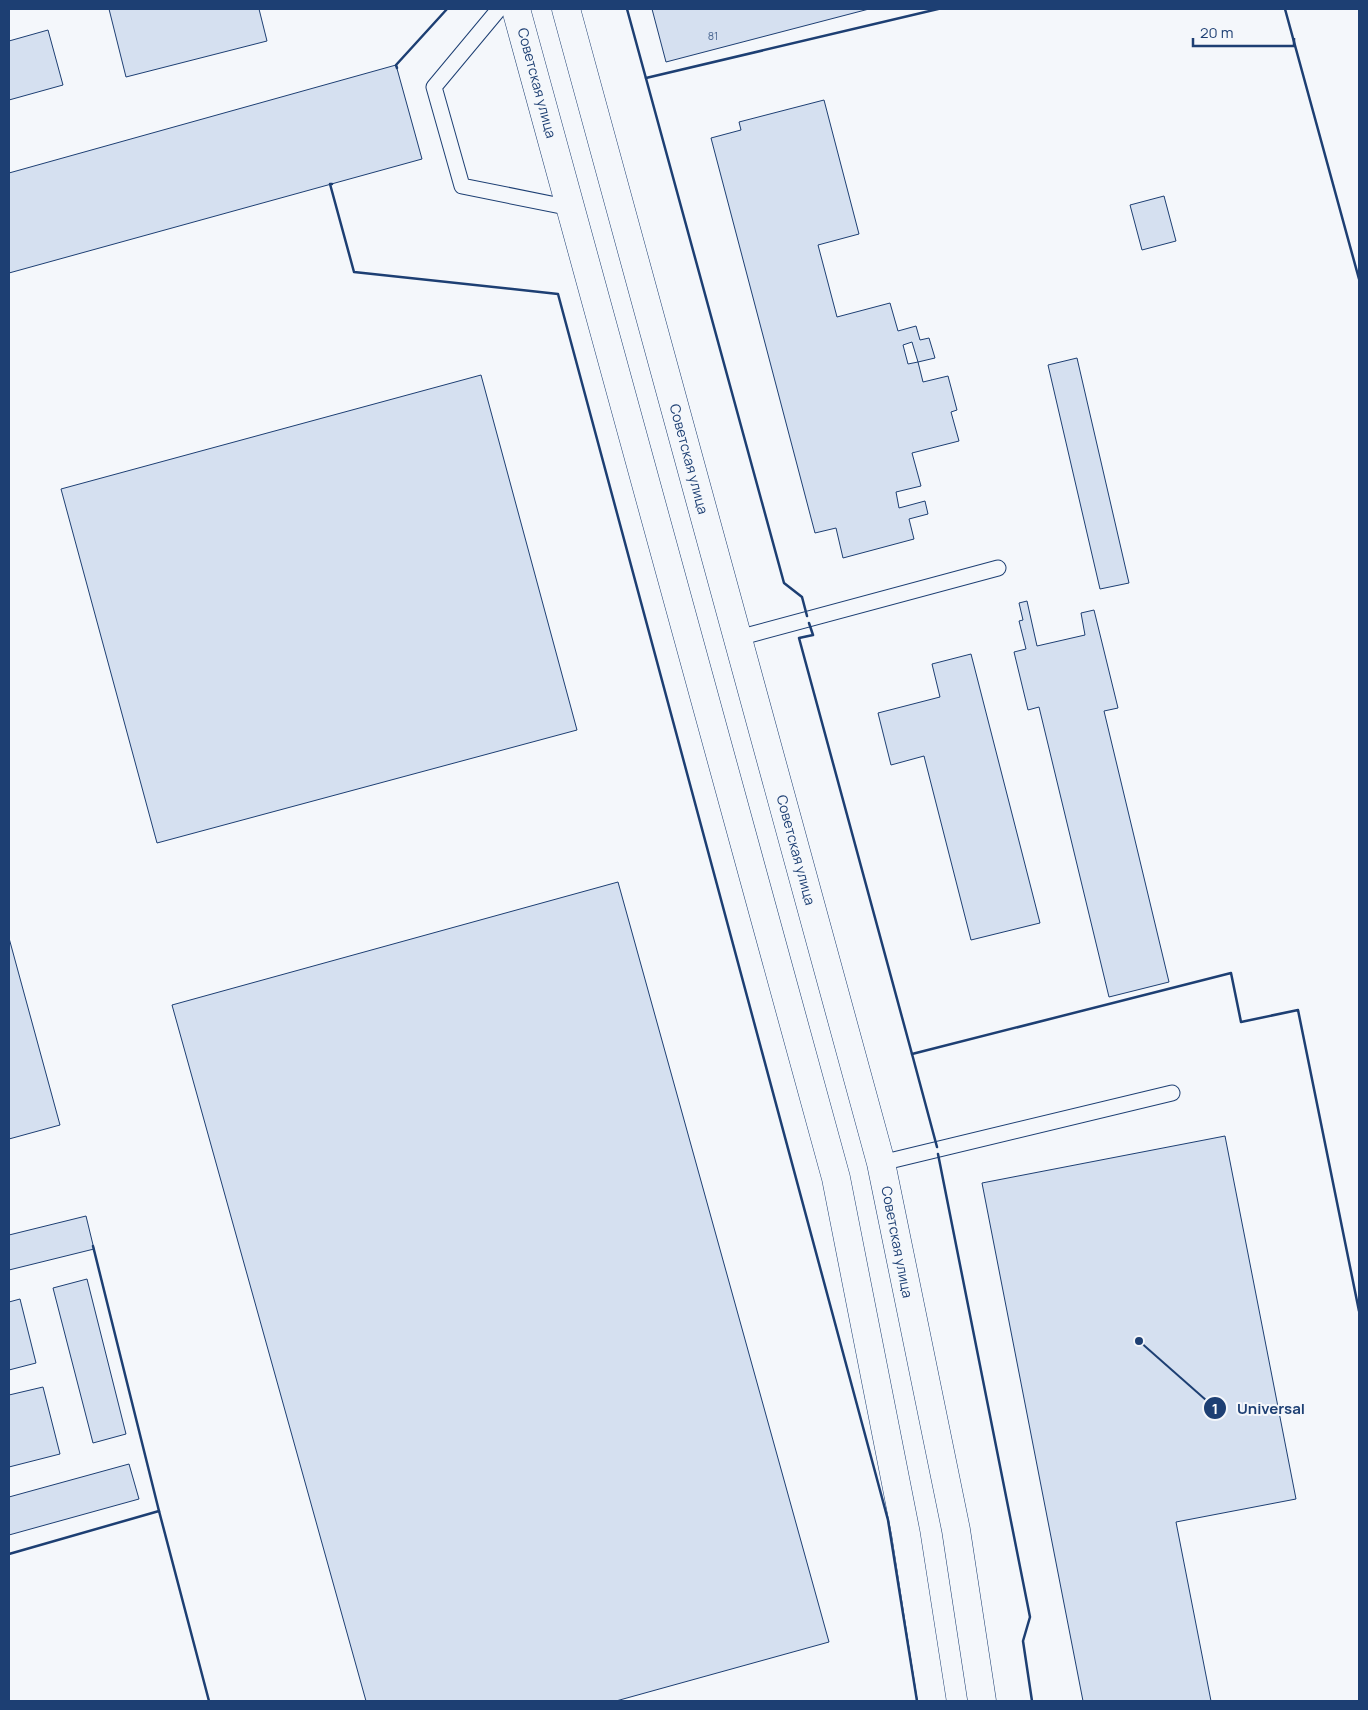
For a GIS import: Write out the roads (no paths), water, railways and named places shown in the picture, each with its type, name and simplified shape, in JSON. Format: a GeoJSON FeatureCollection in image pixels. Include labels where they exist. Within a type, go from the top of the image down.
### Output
{"type":"FeatureCollection","features":[{"type":"Feature","properties":{"kind":"main road","name":"Советская улица"},"geometry":{"type":"LineString","coordinates":[[516,9],[836,1178],[906,1534],[932,1701]]}},
{"type":"Feature","properties":{"kind":"main road","name":"Советская улица"},"geometry":{"type":"LineString","coordinates":[[566,9],[881,1163],[956,1530],[982,1701]]}},
{"type":"Feature","properties":{"kind":"lane"},"geometry":{"type":"LineString","coordinates":[[499,9],[434,86],[462,186],[571,208]]}},
{"type":"Feature","properties":{"kind":"lane"},"geometry":{"type":"LineString","coordinates":[[738,638],[998,568]]}},
{"type":"Feature","properties":{"kind":"lane"},"geometry":{"type":"LineString","coordinates":[[881,1163],[1172,1093]]}},
{"type":"Feature","properties":{"kind":"place","name":"Universal"},"geometry":{"type":"Point","coordinates":[1139,1341]}}]}
